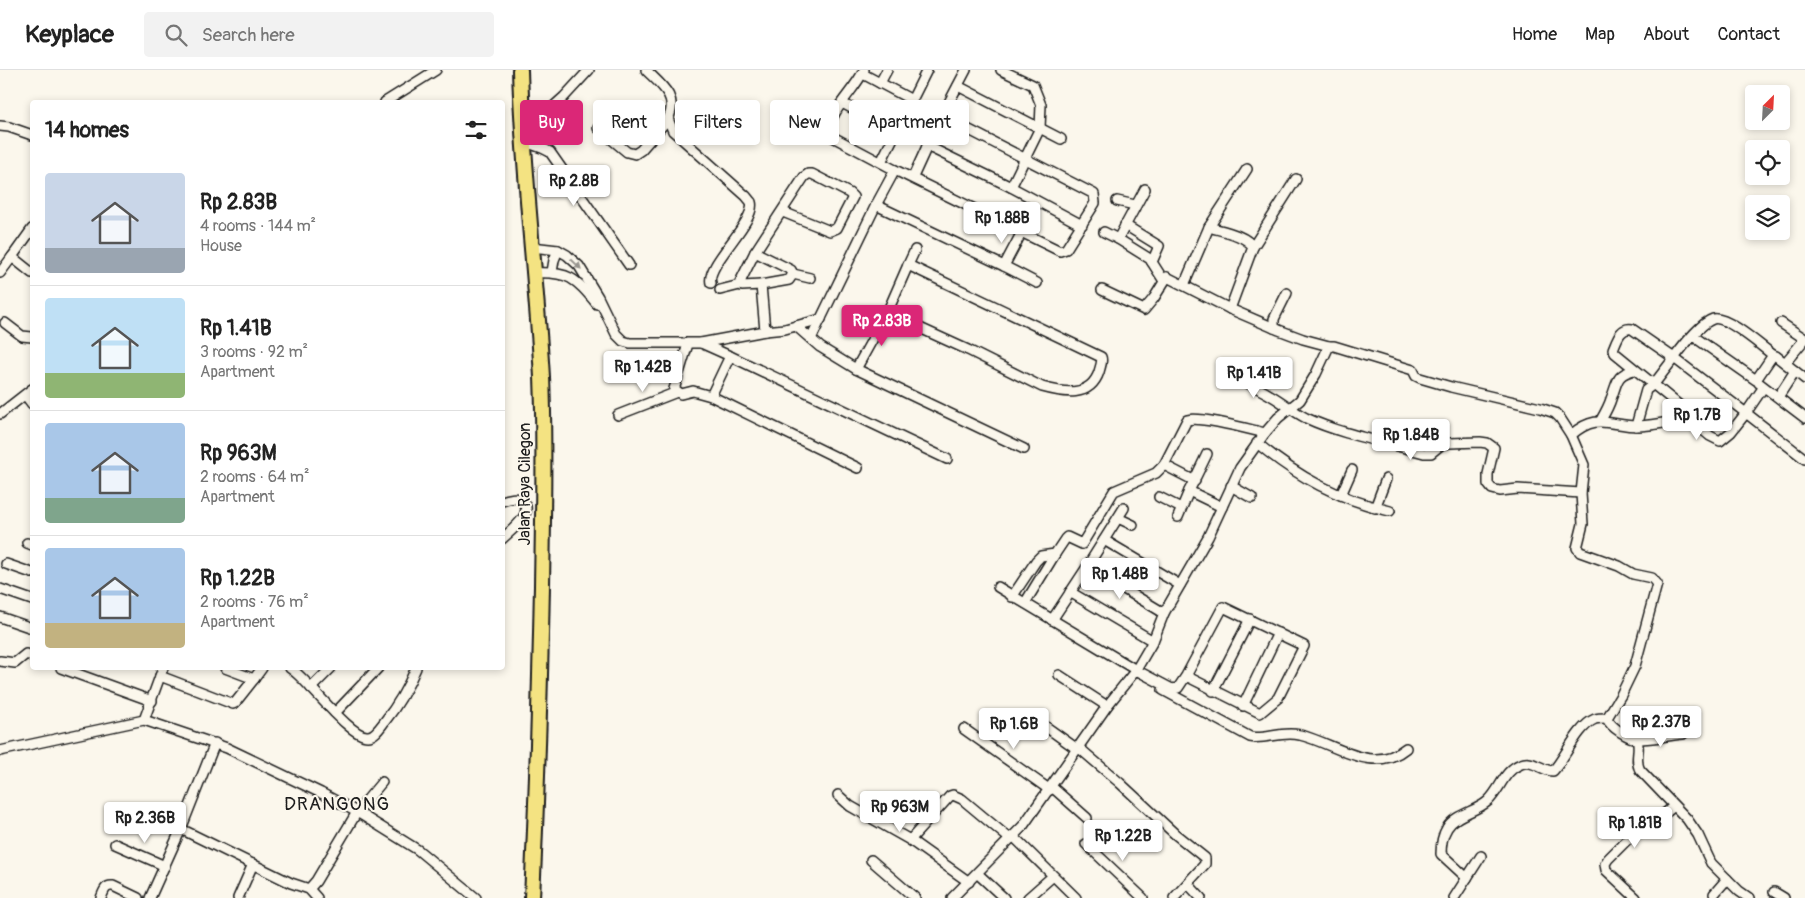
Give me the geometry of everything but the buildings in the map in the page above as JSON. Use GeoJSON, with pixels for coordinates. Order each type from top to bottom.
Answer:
{"type":"FeatureCollection","features":[{"type":"Feature","properties":{"kind":"highway","name":"Jalan Raya Cilegon"},"geometry":{"type":"LineString","coordinates":[[520,70],[521,100]]}},
{"type":"Feature","properties":{"kind":"highway","name":"Jalan Raya Cilegon"},"geometry":{"type":"LineString","coordinates":[[523,145],[524,176],[532,247],[542,378],[544,468],[540,715],[532,898]]}},
{"type":"Feature","properties":{"kind":"street"},"geometry":{"type":"LineString","coordinates":[[388,100],[436,70]]}},
{"type":"Feature","properties":{"kind":"street"},"geometry":{"type":"LineString","coordinates":[[561,100],[588,70]]}},
{"type":"Feature","properties":{"kind":"street"},"geometry":{"type":"LineString","coordinates":[[646,70],[668,94],[672,103],[672,110],[665,122]]}},
{"type":"Feature","properties":{"kind":"street"},"geometry":{"type":"LineString","coordinates":[[880,83],[887,70]]}},
{"type":"Feature","properties":{"kind":"street"},"geometry":{"type":"LineString","coordinates":[[927,70],[912,100],[863,72],[842,103],[829,127],[828,133],[895,170],[913,177],[1062,252],[1066,249],[1095,203],[1096,198],[1094,194],[969,130]]}},
{"type":"Feature","properties":{"kind":"street"},"geometry":{"type":"LineString","coordinates":[[951,100],[966,70]]}},
{"type":"Feature","properties":{"kind":"street"},"geometry":{"type":"LineString","coordinates":[[1001,70],[1034,87],[1041,105],[1040,128],[1011,186]]}},
{"type":"Feature","properties":{"kind":"street"},"geometry":{"type":"LineString","coordinates":[[958,86],[1061,139]]}},
{"type":"Feature","properties":{"kind":"street"},"geometry":{"type":"LineString","coordinates":[[842,103],[849,107]]}},
{"type":"Feature","properties":{"kind":"street"},"geometry":{"type":"LineString","coordinates":[[668,119],[673,131],[751,202],[750,211],[734,239],[712,270],[711,283]]}},
{"type":"Feature","properties":{"kind":"street"},"geometry":{"type":"LineString","coordinates":[[0,126],[30,134]]}},
{"type":"Feature","properties":{"kind":"street"},"geometry":{"type":"LineString","coordinates":[[536,145],[550,152],[629,265]]}},
{"type":"Feature","properties":{"kind":"street"},"geometry":{"type":"LineString","coordinates":[[618,145],[626,152],[635,154],[645,145]]}},
{"type":"Feature","properties":{"kind":"street"},"geometry":{"type":"LineString","coordinates":[[881,162],[890,145]]}},
{"type":"Feature","properties":{"kind":"street"},"geometry":{"type":"LineString","coordinates":[[913,177],[927,146],[1011,186],[1082,225]]}},
{"type":"Feature","properties":{"kind":"street"},"geometry":{"type":"LineString","coordinates":[[1184,285],[1209,227],[1247,169]]}},
{"type":"Feature","properties":{"kind":"street"},"geometry":{"type":"LineString","coordinates":[[811,340],[876,205],[895,170]]}},
{"type":"Feature","properties":{"kind":"street"},"geometry":{"type":"LineString","coordinates":[[740,285],[740,280],[755,252],[783,212],[804,177],[812,174],[849,193],[853,197],[838,228],[833,231],[783,212]]}},
{"type":"Feature","properties":{"kind":"street"},"geometry":{"type":"LineString","coordinates":[[1230,309],[1253,247],[1296,179]]}},
{"type":"Feature","properties":{"kind":"street"},"geometry":{"type":"LineString","coordinates":[[1118,239],[1144,189]]}},
{"type":"Feature","properties":{"kind":"street"},"geometry":{"type":"LineString","coordinates":[[1117,200],[1135,205]]}},
{"type":"Feature","properties":{"kind":"street"},"geometry":{"type":"LineString","coordinates":[[876,205],[1036,283]]}},
{"type":"Feature","properties":{"kind":"street"},"geometry":{"type":"LineString","coordinates":[[1125,225],[1159,246],[1152,262]]}},
{"type":"Feature","properties":{"kind":"street"},"geometry":{"type":"LineString","coordinates":[[1209,227],[1244,240],[1253,247]]}},
{"type":"Feature","properties":{"kind":"street"},"geometry":{"type":"LineString","coordinates":[[0,273],[30,232]]}},
{"type":"Feature","properties":{"kind":"street"},"geometry":{"type":"LineString","coordinates":[[1004,266],[1022,232]]}},
{"type":"Feature","properties":{"kind":"street"},"geometry":{"type":"LineString","coordinates":[[1104,232],[1152,262],[1164,281]]}},
{"type":"Feature","properties":{"kind":"street"},"geometry":{"type":"LineString","coordinates":[[532,247],[558,250],[579,266],[616,334],[623,341],[638,344],[701,343],[785,329],[821,319]]}},
{"type":"Feature","properties":{"kind":"street"},"geometry":{"type":"LineString","coordinates":[[552,272],[558,250]]}},
{"type":"Feature","properties":{"kind":"street"},"geometry":{"type":"LineString","coordinates":[[856,369],[887,313],[915,250]]}},
{"type":"Feature","properties":{"kind":"street"},"geometry":{"type":"LineString","coordinates":[[755,252],[791,270],[793,274],[810,278]]}},
{"type":"Feature","properties":{"kind":"street"},"geometry":{"type":"LineString","coordinates":[[12,257],[29,270]]}},
{"type":"Feature","properties":{"kind":"street"},"geometry":{"type":"LineString","coordinates":[[887,313],[968,350],[1042,387],[1066,392],[1089,388],[1096,380],[1102,361],[1101,357],[908,265]]}},
{"type":"Feature","properties":{"kind":"street"},"geometry":{"type":"LineString","coordinates":[[533,273],[552,272],[563,274],[575,280],[604,312]]}},
{"type":"Feature","properties":{"kind":"street"},"geometry":{"type":"LineString","coordinates":[[720,290],[740,285],[761,285],[789,280],[793,274]]}},
{"type":"Feature","properties":{"kind":"street"},"geometry":{"type":"LineString","coordinates":[[1102,290],[1144,310],[1167,278],[1230,309],[1303,339],[1334,346],[1412,370],[1418,377],[1451,388],[1484,394],[1555,413],[1572,435],[1584,465],[1582,493],[1584,514],[1577,548],[1580,552],[1619,566],[1633,574],[1652,578],[1657,584],[1635,666],[1607,718]]}},
{"type":"Feature","properties":{"kind":"street"},"geometry":{"type":"LineString","coordinates":[[761,285],[765,331]]}},
{"type":"Feature","properties":{"kind":"street"},"geometry":{"type":"LineString","coordinates":[[1274,328],[1274,319],[1287,293]]}},
{"type":"Feature","properties":{"kind":"street"},"geometry":{"type":"LineString","coordinates":[[1636,426],[1646,390],[1654,384],[1693,336],[1707,322],[1714,319],[1720,319],[1729,323],[1805,379]]}},
{"type":"Feature","properties":{"kind":"street"},"geometry":{"type":"LineString","coordinates":[[5,323],[22,336],[30,337]]}},
{"type":"Feature","properties":{"kind":"street"},"geometry":{"type":"LineString","coordinates":[[1781,323],[1805,339],[1785,363]]}},
{"type":"Feature","properties":{"kind":"street"},"geometry":{"type":"LineString","coordinates":[[796,326],[833,356],[856,369],[1024,449]]}},
{"type":"Feature","properties":{"kind":"street"},"geometry":{"type":"LineString","coordinates":[[1763,388],[1746,414],[1731,432],[1720,441],[1710,436],[1690,419],[1680,406],[1634,370],[1613,349],[1618,337],[1627,328],[1632,330],[1674,358],[1746,414],[1805,459]]}},
{"type":"Feature","properties":{"kind":"street"},"geometry":{"type":"LineString","coordinates":[[1693,336],[1756,380],[1763,388],[1805,418]]}},
{"type":"Feature","properties":{"kind":"street"},"geometry":{"type":"LineString","coordinates":[[701,343],[947,459]]}},
{"type":"Feature","properties":{"kind":"street"},"geometry":{"type":"LineString","coordinates":[[677,392],[674,389],[688,344]]}},
{"type":"Feature","properties":{"kind":"street"},"geometry":{"type":"LineString","coordinates":[[952,898],[1024,826],[1107,706],[1134,672],[1153,641],[1164,613],[1208,537],[1240,468],[1256,443],[1278,418],[1300,400],[1316,374],[1329,346]]}},
{"type":"Feature","properties":{"kind":"street"},"geometry":{"type":"LineString","coordinates":[[1756,380],[1773,355]]}},
{"type":"Feature","properties":{"kind":"street"},"geometry":{"type":"LineString","coordinates":[[711,396],[730,356]]}},
{"type":"Feature","properties":{"kind":"street"},"geometry":{"type":"LineString","coordinates":[[1601,420],[1612,398],[1617,380],[1625,372],[1634,370]]}},
{"type":"Feature","properties":{"kind":"street"},"geometry":{"type":"LineString","coordinates":[[1778,397],[1795,371]]}},
{"type":"Feature","properties":{"kind":"street"},"geometry":{"type":"LineString","coordinates":[[1229,374],[1272,396],[1289,409],[1334,429],[1424,453],[1431,453],[1442,444],[1487,443],[1494,448],[1487,480],[1488,484],[1492,489],[1500,492],[1518,488],[1582,493]]}},
{"type":"Feature","properties":{"kind":"street"},"geometry":{"type":"LineString","coordinates":[[618,415],[677,392],[681,394],[692,391],[711,396],[858,468]]}},
{"type":"Feature","properties":{"kind":"street"},"geometry":{"type":"LineString","coordinates":[[0,413],[29,392]]}},
{"type":"Feature","properties":{"kind":"street"},"geometry":{"type":"LineString","coordinates":[[1082,544],[1114,491],[1156,473],[1164,465],[1185,423],[1191,419],[1216,422],[1265,433]]}},
{"type":"Feature","properties":{"kind":"street"},"geometry":{"type":"LineString","coordinates":[[1572,435],[1585,426],[1601,420],[1636,426],[1690,419]]}},
{"type":"Feature","properties":{"kind":"street"},"geometry":{"type":"LineString","coordinates":[[1256,443],[1294,472],[1316,485],[1341,496],[1390,511]]}},
{"type":"Feature","properties":{"kind":"street"},"geometry":{"type":"LineString","coordinates":[[1158,498],[1180,513],[1207,454]]}},
{"type":"Feature","properties":{"kind":"street"},"geometry":{"type":"LineString","coordinates":[[1164,465],[1194,481]]}},
{"type":"Feature","properties":{"kind":"street"},"geometry":{"type":"LineString","coordinates":[[1341,496],[1352,470]]}},
{"type":"Feature","properties":{"kind":"street"},"geometry":{"type":"LineString","coordinates":[[1376,508],[1386,479]]}},
{"type":"Feature","properties":{"kind":"street"},"geometry":{"type":"LineString","coordinates":[[1231,486],[1252,498]]}},
{"type":"Feature","properties":{"kind":"street"},"geometry":{"type":"LineString","coordinates":[[1189,491],[1222,507]]}},
{"type":"Feature","properties":{"kind":"street"},"geometry":{"type":"LineString","coordinates":[[505,500],[516,498],[525,505],[526,514],[505,536]]}},
{"type":"Feature","properties":{"kind":"street"},"geometry":{"type":"LineString","coordinates":[[525,505],[543,502]]}},
{"type":"Feature","properties":{"kind":"street"},"geometry":{"type":"LineString","coordinates":[[1052,620],[1124,508]]}},
{"type":"Feature","properties":{"kind":"street"},"geometry":{"type":"LineString","coordinates":[[1118,518],[1133,525]]}},
{"type":"Feature","properties":{"kind":"street"},"geometry":{"type":"LineString","coordinates":[[1025,604],[1065,539],[1068,537],[1095,552]]}},
{"type":"Feature","properties":{"kind":"street"},"geometry":{"type":"LineString","coordinates":[[1104,540],[1180,585]]}},
{"type":"Feature","properties":{"kind":"street"},"geometry":{"type":"LineString","coordinates":[[1012,596],[1039,558],[1055,554]]}},
{"type":"Feature","properties":{"kind":"street"},"geometry":{"type":"LineString","coordinates":[[6,564],[30,572]]}},
{"type":"Feature","properties":{"kind":"street"},"geometry":{"type":"LineString","coordinates":[[1087,567],[1164,613]]}},
{"type":"Feature","properties":{"kind":"street"},"geometry":{"type":"LineString","coordinates":[[998,587],[1134,672],[1250,737],[1258,739],[1282,734],[1300,735],[1344,752],[1372,759],[1390,758],[1406,748]]}},
{"type":"Feature","properties":{"kind":"street"},"geometry":{"type":"LineString","coordinates":[[0,589],[30,599]]}},
{"type":"Feature","properties":{"kind":"street"},"geometry":{"type":"LineString","coordinates":[[1070,592],[1153,641]]}},
{"type":"Feature","properties":{"kind":"street"},"geometry":{"type":"LineString","coordinates":[[1134,672],[1176,690],[1186,676],[1224,607],[1303,644],[1304,648],[1275,702],[1260,713],[1186,676]]}},
{"type":"Feature","properties":{"kind":"street"},"geometry":{"type":"LineString","coordinates":[[0,617],[30,627]]}},
{"type":"Feature","properties":{"kind":"street"},"geometry":{"type":"LineString","coordinates":[[1213,691],[1250,619]]}},
{"type":"Feature","properties":{"kind":"street"},"geometry":{"type":"LineString","coordinates":[[1243,706],[1278,633]]}},
{"type":"Feature","properties":{"kind":"street"},"geometry":{"type":"LineString","coordinates":[[0,661],[15,663],[26,654],[30,655]]}},
{"type":"Feature","properties":{"kind":"street"},"geometry":{"type":"LineString","coordinates":[[67,670],[152,701]]}},
{"type":"Feature","properties":{"kind":"street"},"geometry":{"type":"LineString","coordinates":[[144,720],[152,701],[160,670],[233,704],[261,670]]}},
{"type":"Feature","properties":{"kind":"street"},"geometry":{"type":"LineString","coordinates":[[230,670],[254,679]]}},
{"type":"Feature","properties":{"kind":"street"},"geometry":{"type":"LineString","coordinates":[[297,670],[335,713],[363,736],[371,735],[396,707],[415,670]]}},
{"type":"Feature","properties":{"kind":"street"},"geometry":{"type":"LineString","coordinates":[[311,688],[329,670]]}},
{"type":"Feature","properties":{"kind":"street"},"geometry":{"type":"LineString","coordinates":[[335,713],[376,670]]}},
{"type":"Feature","properties":{"kind":"street"},"geometry":{"type":"LineString","coordinates":[[1059,675],[1107,706]]}},
{"type":"Feature","properties":{"kind":"street"},"geometry":{"type":"LineString","coordinates":[[1607,718],[1610,725],[1615,729],[1637,740],[1683,734]]}},
{"type":"Feature","properties":{"kind":"street"},"geometry":{"type":"LineString","coordinates":[[1468,878],[1441,854],[1443,836],[1447,828],[1456,819],[1491,799],[1509,772],[1521,764],[1530,763],[1553,771],[1572,742],[1585,728],[1595,719],[1607,718]]}},
{"type":"Feature","properties":{"kind":"street"},"geometry":{"type":"LineString","coordinates":[[1035,719],[1078,748],[1120,782],[1175,834],[1205,858],[1205,864],[1174,898]]}},
{"type":"Feature","properties":{"kind":"street"},"geometry":{"type":"LineString","coordinates":[[0,751],[144,720],[215,743],[242,754],[357,812],[418,850],[476,898]]}},
{"type":"Feature","properties":{"kind":"street"},"geometry":{"type":"LineString","coordinates":[[964,729],[1051,788],[1087,818]]}},
{"type":"Feature","properties":{"kind":"street"},"geometry":{"type":"LineString","coordinates":[[1637,740],[1639,744],[1637,765],[1640,770],[1688,819],[1711,863],[1749,898]]}},
{"type":"Feature","properties":{"kind":"street"},"geometry":{"type":"LineString","coordinates":[[150,898],[182,829],[215,743]]}},
{"type":"Feature","properties":{"kind":"street"},"geometry":{"type":"LineString","coordinates":[[309,889],[316,881],[357,812],[382,782]]}},
{"type":"Feature","properties":{"kind":"street"},"geometry":{"type":"LineString","coordinates":[[838,795],[850,806],[910,840],[968,882]]}},
{"type":"Feature","properties":{"kind":"street"},"geometry":{"type":"LineString","coordinates":[[910,840],[953,795],[962,799],[1012,838],[1076,898]]}},
{"type":"Feature","properties":{"kind":"street"},"geometry":{"type":"LineString","coordinates":[[1632,897],[1606,870],[1605,864],[1633,834],[1648,823],[1657,820],[1674,806]]}},
{"type":"Feature","properties":{"kind":"street"},"geometry":{"type":"LineString","coordinates":[[126,807],[182,829],[291,883],[309,889],[317,898]]}},
{"type":"Feature","properties":{"kind":"street"},"geometry":{"type":"LineString","coordinates":[[115,844],[165,866]]}},
{"type":"Feature","properties":{"kind":"street"},"geometry":{"type":"LineString","coordinates":[[1086,844],[1143,898]]}},
{"type":"Feature","properties":{"kind":"street"},"geometry":{"type":"LineString","coordinates":[[1454,898],[1481,856]]}},
{"type":"Feature","properties":{"kind":"street"},"geometry":{"type":"LineString","coordinates":[[871,860],[915,898]]}},
{"type":"Feature","properties":{"kind":"street"},"geometry":{"type":"LineString","coordinates":[[238,898],[253,864]]}},
{"type":"Feature","properties":{"kind":"street"},"geometry":{"type":"LineString","coordinates":[[978,874],[1004,898]]}},
{"type":"Feature","properties":{"kind":"street"},"geometry":{"type":"LineString","coordinates":[[1028,898],[1053,876]]}},
{"type":"Feature","properties":{"kind":"street"},"geometry":{"type":"LineString","coordinates":[[1714,894],[1727,879]]}},
{"type":"Feature","properties":{"kind":"street"},"geometry":{"type":"LineString","coordinates":[[1188,884],[1201,898]]}},
{"type":"Feature","properties":{"kind":"street"},"geometry":{"type":"LineString","coordinates":[[101,898],[106,887],[109,886],[113,886],[138,898]]}},
{"type":"Feature","properties":{"kind":"street"},"geometry":{"type":"LineString","coordinates":[[1774,892],[1784,898]]}},
{"type":"Feature","properties":{"kind":"district","name":"DRANGONG"},"geometry":{"type":"Point","coordinates":[337,804]}}]}
